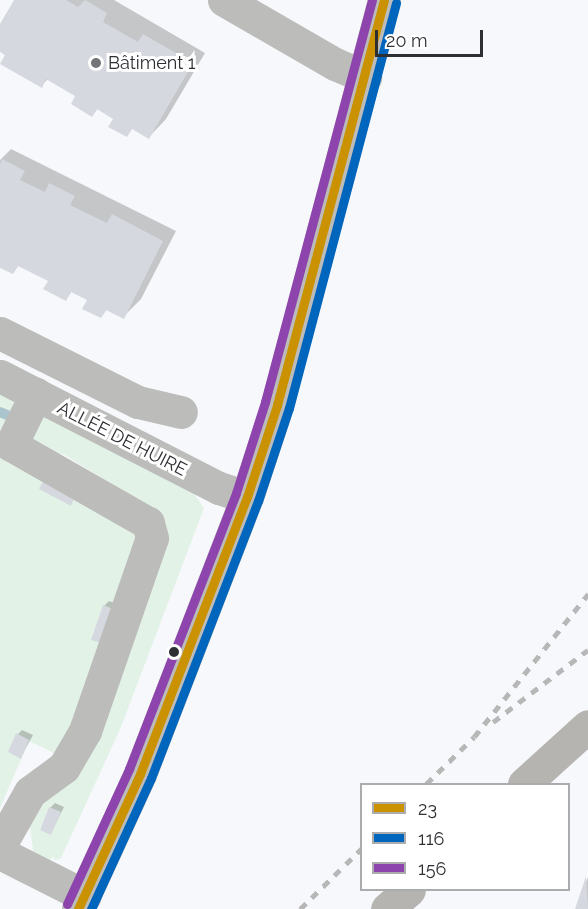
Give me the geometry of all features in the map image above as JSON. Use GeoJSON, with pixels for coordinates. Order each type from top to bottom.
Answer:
{"type":"FeatureCollection","features":[{"type":"Feature","properties":{"kind":"main road"},"geometry":{"type":"LineString","coordinates":[[525,783],[588,726]]}},
{"type":"Feature","properties":{"kind":"main road"},"geometry":{"type":"LineString","coordinates":[[387,909],[408,891]]}},
{"type":"Feature","properties":{"kind":"street"},"geometry":{"type":"LineString","coordinates":[[224,0],[335,64],[364,77]]}},
{"type":"Feature","properties":{"kind":"street"},"geometry":{"type":"LineString","coordinates":[[0,853],[81,903],[140,774],[247,497],[277,405],[384,0]]}},
{"type":"Feature","properties":{"kind":"street"},"geometry":{"type":"LineString","coordinates":[[0,333],[138,402],[181,412]]}},
{"type":"Feature","properties":{"kind":"street","name":"ALLÉE DE HUIRE"},"geometry":{"type":"LineString","coordinates":[[0,376],[219,488],[247,497]]}},
{"type":"Feature","properties":{"kind":"street"},"geometry":{"type":"LineString","coordinates":[[0,845],[30,792],[64,767],[85,731],[152,538],[148,523],[6,447],[36,394]]}},
{"type":"Feature","properties":{"kind":"shaded area"},"geometry":{"type":"Polygon","coordinates":[[[0,387],[18,400],[0,431],[0,387]]]}},
{"type":"Feature","properties":{"kind":"shaded area"},"geometry":{"type":"Polygon","coordinates":[[[48,414],[198,490],[195,495],[204,508],[121,727],[61,858],[56,860],[52,857],[48,864],[34,857],[29,820],[36,809],[58,789],[153,561],[123,491],[65,455],[37,448],[28,438],[40,417],[48,414]],[[49,807],[40,830],[51,834],[60,812],[49,807]]]}},
{"type":"Feature","properties":{"kind":"shaded area"},"geometry":{"type":"Polygon","coordinates":[[[0,449],[142,538],[62,757],[29,741],[0,808],[0,449]]]}},
{"type":"Feature","properties":{"kind":"building","name":"Bâtiment 1"},"geometry":{"type":"Polygon","coordinates":[[[14,0],[66,0],[78,7],[85,0],[107,13],[103,22],[138,42],[143,34],[193,63],[149,139],[132,129],[127,137],[108,127],[113,119],[97,109],[92,117],[71,104],[75,96],[46,79],[42,88],[0,64],[5,55],[0,52],[0,24],[14,0]]]}},
{"type":"Feature","properties":{"kind":"building"},"geometry":{"type":"Polygon","coordinates":[[[2,159],[25,171],[20,180],[45,192],[49,183],[75,196],[70,205],[107,223],[112,214],[163,241],[124,319],[106,310],[101,318],[82,309],[87,300],[71,292],[66,301],[43,289],[48,281],[18,266],[13,274],[0,268],[0,164],[2,159]]]}},
{"type":"Feature","properties":{"kind":"building"},"geometry":{"type":"Polygon","coordinates":[[[45,477],[77,492],[71,506],[39,489],[45,477]]]}},
{"type":"Feature","properties":{"kind":"building"},"geometry":{"type":"Polygon","coordinates":[[[103,605],[116,610],[105,644],[91,640],[103,605]]]}},
{"type":"Feature","properties":{"kind":"building"},"geometry":{"type":"Polygon","coordinates":[[[16,733],[29,740],[21,759],[8,752],[16,733]]]}},
{"type":"Feature","properties":{"kind":"building"},"geometry":{"type":"Polygon","coordinates":[[[49,807],[61,812],[51,835],[40,830],[49,807]]]}},
{"type":"Feature","properties":{"kind":"building"},"geometry":{"type":"Polygon","coordinates":[[[586,876],[588,909],[575,909],[586,876]]]}},
{"type":"Feature","properties":{"kind":"waterway"},"geometry":{"type":"LineString","coordinates":[[0,412],[7,415]]}},
{"type":"Feature","properties":{"kind":"railway"},"geometry":{"type":"LineString","coordinates":[[427,783],[474,737],[588,594]]}},
{"type":"Feature","properties":{"kind":"railway"},"geometry":{"type":"LineString","coordinates":[[493,722],[588,650]]}},
{"type":"Feature","properties":{"kind":"railway"},"geometry":{"type":"LineString","coordinates":[[300,909],[360,850]]}},
{"type":"Feature","properties":{"kind":"transit line","name":"156"},"geometry":{"type":"LineString","coordinates":[[67,904],[129,769],[236,493],[265,402],[372,0]]}},
{"type":"Feature","properties":{"kind":"transit line","name":"23"},"geometry":{"type":"LineString","coordinates":[[78,909],[140,774],[247,497],[277,405],[384,0]]}},
{"type":"Feature","properties":{"kind":"transit line","name":"116"},"geometry":{"type":"LineString","coordinates":[[91,909],[151,778],[258,501],[289,408],[396,3]]}},
{"type":"Feature","properties":{"kind":"place","name":"Bâtiment 1"},"geometry":{"type":"Point","coordinates":[96,63]}}]}
